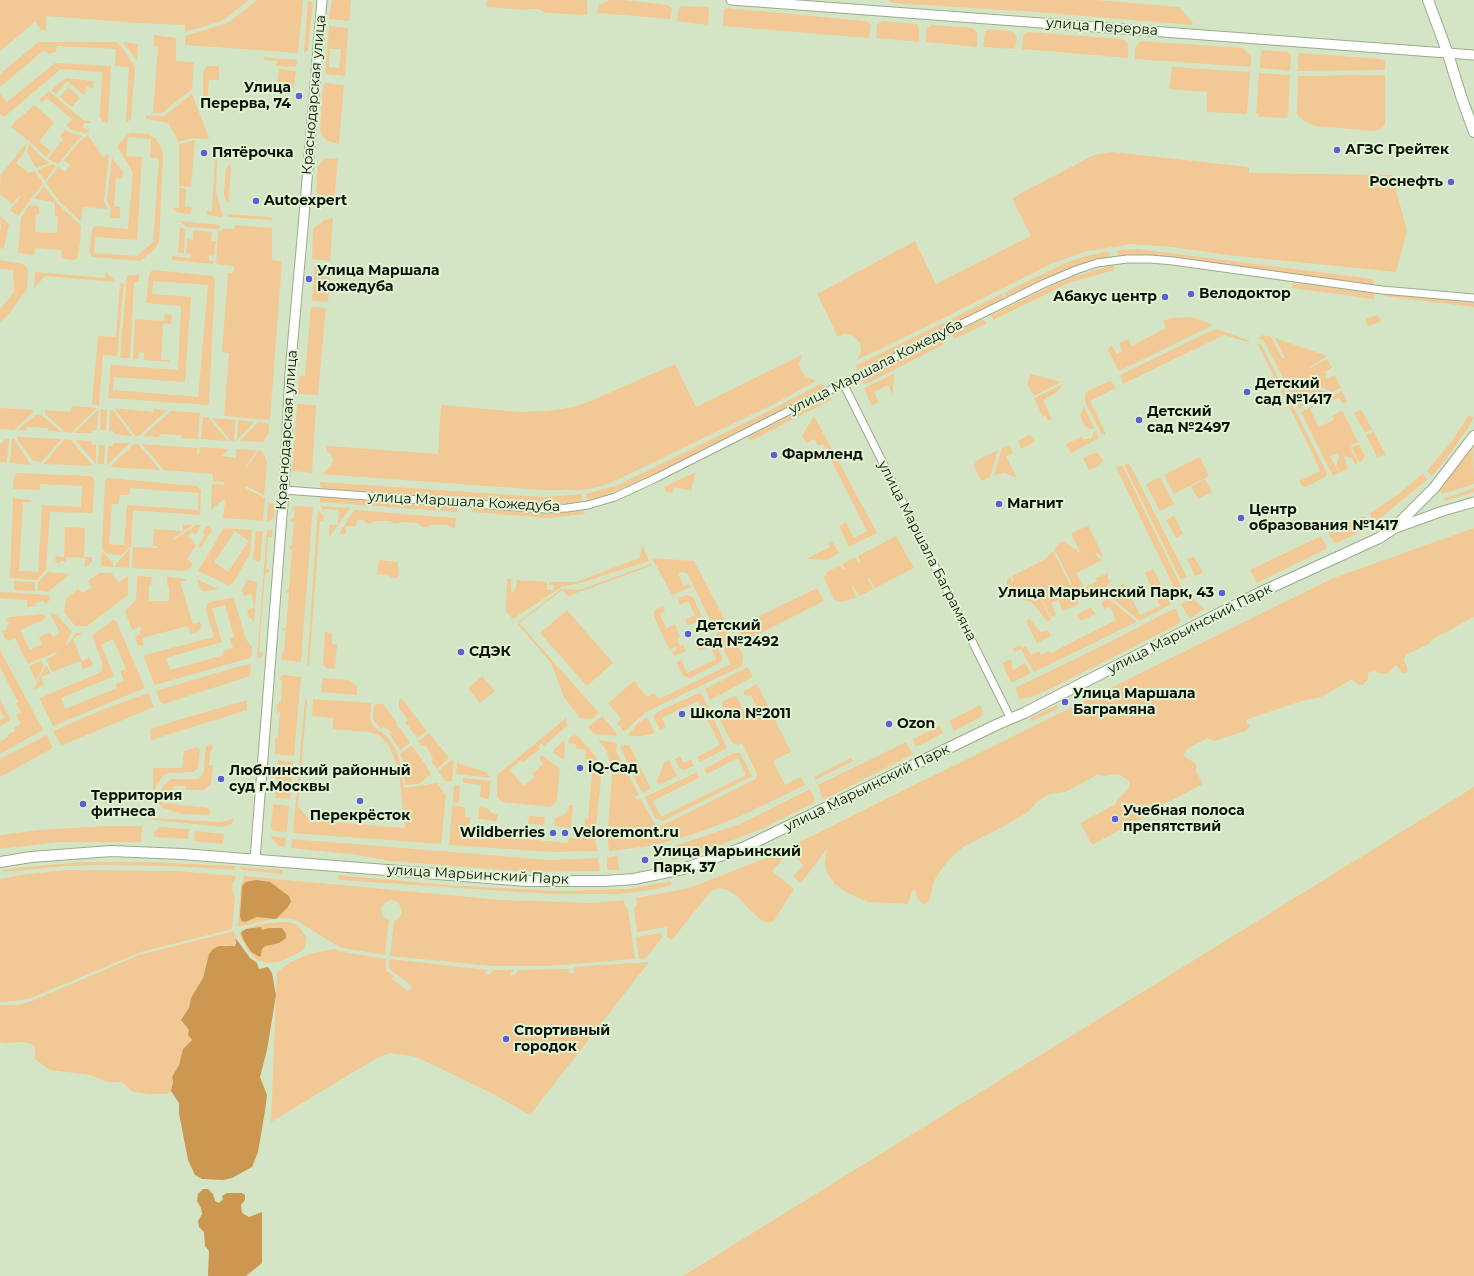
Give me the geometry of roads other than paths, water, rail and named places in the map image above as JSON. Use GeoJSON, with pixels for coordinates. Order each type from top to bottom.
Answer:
{"type":"FeatureCollection","features":[{"type":"Feature","properties":{"kind":"main road"},"geometry":{"type":"LineString","coordinates":[[1428,0],[1474,132]]}},
{"type":"Feature","properties":{"kind":"main road"},"geometry":{"type":"LineString","coordinates":[[1393,529],[1443,477],[1474,436]]}},
{"type":"Feature","properties":{"kind":"main road","name":"улица Марьинский Парк"},"geometry":{"type":"LineString","coordinates":[[0,862],[31,857],[111,851],[255,859],[527,881],[604,881],[634,879],[683,869],[745,847],[1011,719],[1259,593],[1379,538],[1393,529]]}},
{"type":"Feature","properties":{"kind":"street","name":"Краснодарская улица"},"geometry":{"type":"LineString","coordinates":[[255,859],[284,490],[290,372],[322,0]]}},
{"type":"Feature","properties":{"kind":"street","name":"улица Перерва"},"geometry":{"type":"LineString","coordinates":[[731,0],[1474,55]]}},
{"type":"Feature","properties":{"kind":"street","name":"улица Маршала Кожедуба"},"geometry":{"type":"LineString","coordinates":[[284,490],[545,509],[588,505],[615,497],[656,478],[1043,284],[1076,270],[1098,263],[1150,259],[1173,261],[1382,290],[1474,298]]}},
{"type":"Feature","properties":{"kind":"street","name":"улица Маршала Баграмяна"},"geometry":{"type":"LineString","coordinates":[[844,383],[1011,719]]}},
{"type":"Feature","properties":{"kind":"street","name":"улица Марьинский Парк"},"geometry":{"type":"LineString","coordinates":[[1393,529],[1443,511],[1474,502]]}},
{"type":"Feature","properties":{"kind":"place","name":"Улица Перерва, 74"},"geometry":{"type":"Point","coordinates":[299,96]}},
{"type":"Feature","properties":{"kind":"place","name":"АГЗС Грейтек"},"geometry":{"type":"Point","coordinates":[1337,150]}},
{"type":"Feature","properties":{"kind":"place","name":"Пятёрочка"},"geometry":{"type":"Point","coordinates":[204,153]}},
{"type":"Feature","properties":{"kind":"place","name":"Роснефть"},"geometry":{"type":"Point","coordinates":[1451,182]}},
{"type":"Feature","properties":{"kind":"place","name":"Autoexpert"},"geometry":{"type":"Point","coordinates":[256,201]}},
{"type":"Feature","properties":{"kind":"place","name":"Улица Маршала Кожедуба"},"geometry":{"type":"Point","coordinates":[309,279]}},
{"type":"Feature","properties":{"kind":"place","name":"Велодоктор"},"geometry":{"type":"Point","coordinates":[1191,294]}},
{"type":"Feature","properties":{"kind":"place","name":"Абакус центр"},"geometry":{"type":"Point","coordinates":[1165,297]}},
{"type":"Feature","properties":{"kind":"place","name":"Детский сад №1417"},"geometry":{"type":"Point","coordinates":[1247,392]}},
{"type":"Feature","properties":{"kind":"place","name":"Детский сад №2497"},"geometry":{"type":"Point","coordinates":[1139,420]}},
{"type":"Feature","properties":{"kind":"place","name":"Фармленд"},"geometry":{"type":"Point","coordinates":[774,455]}},
{"type":"Feature","properties":{"kind":"place","name":"Магнит"},"geometry":{"type":"Point","coordinates":[999,504]}},
{"type":"Feature","properties":{"kind":"place","name":"Центр образования №1417"},"geometry":{"type":"Point","coordinates":[1241,518]}},
{"type":"Feature","properties":{"kind":"place","name":"Улица Марьинский Парк, 43"},"geometry":{"type":"Point","coordinates":[1222,593]}},
{"type":"Feature","properties":{"kind":"place","name":"Детский сад №2492"},"geometry":{"type":"Point","coordinates":[688,634]}},
{"type":"Feature","properties":{"kind":"place","name":"СДЭК"},"geometry":{"type":"Point","coordinates":[461,652]}},
{"type":"Feature","properties":{"kind":"place","name":"Улица Маршала Баграмяна"},"geometry":{"type":"Point","coordinates":[1065,702]}},
{"type":"Feature","properties":{"kind":"place","name":"Школа №2011"},"geometry":{"type":"Point","coordinates":[682,714]}},
{"type":"Feature","properties":{"kind":"place","name":"Ozon"},"geometry":{"type":"Point","coordinates":[889,724]}},
{"type":"Feature","properties":{"kind":"place","name":"iQ-Сад"},"geometry":{"type":"Point","coordinates":[580,768]}},
{"type":"Feature","properties":{"kind":"place","name":"Люблинский районный суд г.Москвы"},"geometry":{"type":"Point","coordinates":[221,779]}},
{"type":"Feature","properties":{"kind":"place","name":"Перекрёсток"},"geometry":{"type":"Point","coordinates":[360,801]}},
{"type":"Feature","properties":{"kind":"place","name":"Территория фитнеса"},"geometry":{"type":"Point","coordinates":[83,804]}},
{"type":"Feature","properties":{"kind":"place","name":"Учебная полоса препятствий"},"geometry":{"type":"Point","coordinates":[1115,819]}},
{"type":"Feature","properties":{"kind":"place","name":"Wildberries"},"geometry":{"type":"Point","coordinates":[553,833]}},
{"type":"Feature","properties":{"kind":"place","name":"Veloremont.ru"},"geometry":{"type":"Point","coordinates":[565,833]}},
{"type":"Feature","properties":{"kind":"place","name":"Улица Марьинский Парк, 37"},"geometry":{"type":"Point","coordinates":[645,860]}},
{"type":"Feature","properties":{"kind":"place","name":"Спортивный городок"},"geometry":{"type":"Point","coordinates":[506,1039]}}]}
